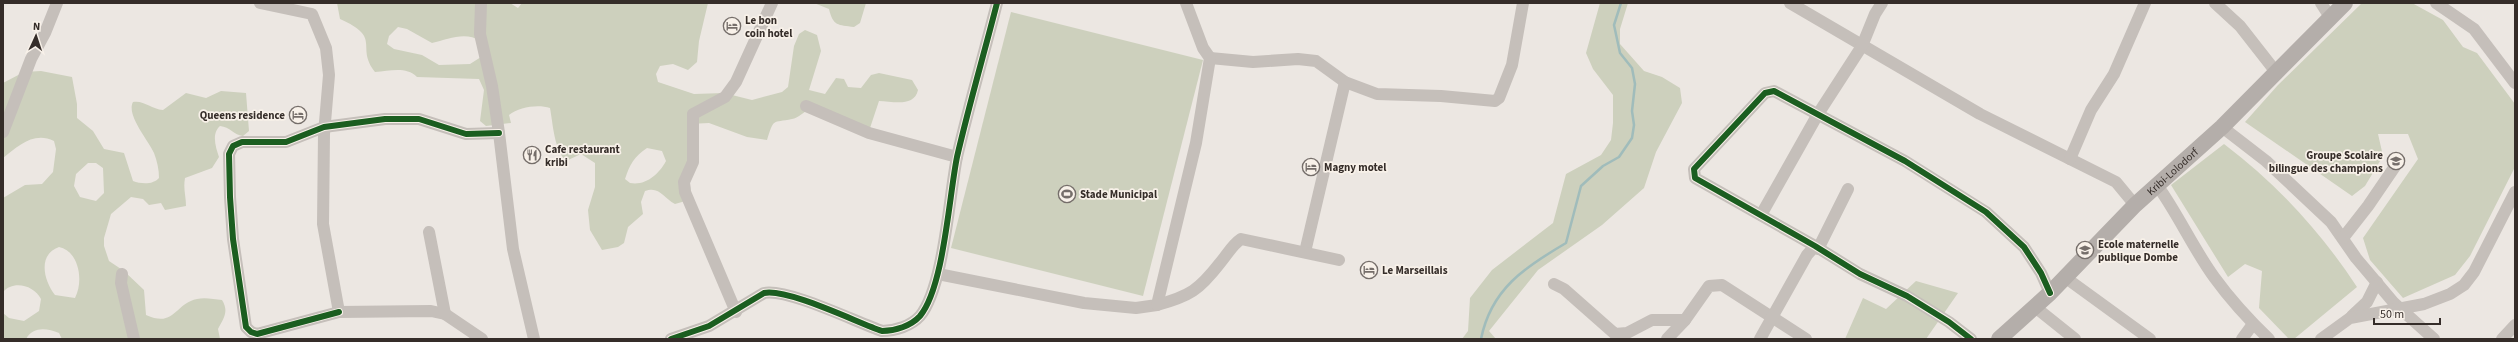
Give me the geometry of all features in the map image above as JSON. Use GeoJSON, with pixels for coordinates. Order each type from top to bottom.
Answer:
{"type":"FeatureCollection","features":[{"type":"Feature","properties":{"kind":"main road","name":"Kribi-Lolodorf"},"geometry":{"type":"LineString","coordinates":[[1999,339],[2066,278],[2157,185],[2222,127],[2345,3]]}},
{"type":"Feature","properties":{"kind":"street"},"geometry":{"type":"LineString","coordinates":[[3,132],[31,59],[45,33],[57,3]]}},
{"type":"Feature","properties":{"kind":"street"},"geometry":{"type":"LineString","coordinates":[[260,3],[310,13],[314,17],[326,48],[329,75],[324,127],[323,224],[339,312]]}},
{"type":"Feature","properties":{"kind":"street"},"geometry":{"type":"LineString","coordinates":[[481,3],[480,34],[492,86],[500,133],[513,249],[534,339]]}},
{"type":"Feature","properties":{"kind":"street"},"geometry":{"type":"LineString","coordinates":[[736,312],[685,192],[684,182],[693,162],[693,114],[697,110],[725,97],[736,82],[772,3]]}},
{"type":"Feature","properties":{"kind":"street"},"geometry":{"type":"LineString","coordinates":[[671,339],[709,326],[736,312],[764,293],[772,291],[799,298],[893,335],[920,316],[931,298],[938,274],[957,157],[997,3]]}},
{"type":"Feature","properties":{"kind":"street"},"geometry":{"type":"LineString","coordinates":[[1157,305],[1196,143],[1210,58],[1203,48],[1186,3]]}},
{"type":"Feature","properties":{"kind":"street"},"geometry":{"type":"LineString","coordinates":[[1210,58],[1253,62],[1298,59],[1316,61],[1345,82],[1377,94],[1441,96],[1495,101],[1499,98],[1512,65],[1523,3]]}},
{"type":"Feature","properties":{"kind":"street"},"geometry":{"type":"LineString","coordinates":[[1790,3],[1980,114],[2116,182],[2136,205]]}},
{"type":"Feature","properties":{"kind":"street"},"geometry":{"type":"LineString","coordinates":[[1761,215],[1818,114],[1862,46],[1882,3]]}},
{"type":"Feature","properties":{"kind":"street"},"geometry":{"type":"LineString","coordinates":[[2070,159],[2091,110],[2114,74],[2145,3]]}},
{"type":"Feature","properties":{"kind":"street"},"geometry":{"type":"LineString","coordinates":[[2215,3],[2240,26],[2276,72]]}},
{"type":"Feature","properties":{"kind":"street"},"geometry":{"type":"LineString","coordinates":[[2322,3],[2330,17]]}},
{"type":"Feature","properties":{"kind":"street"},"geometry":{"type":"LineString","coordinates":[[2436,3],[2474,29],[2515,83]]}},
{"type":"Feature","properties":{"kind":"street"},"geometry":{"type":"LineString","coordinates":[[1304,252],[1345,82]]}},
{"type":"Feature","properties":{"kind":"street"},"geometry":{"type":"LineString","coordinates":[[1971,339],[1949,322],[1907,296],[1860,274],[1761,215],[1695,178],[1694,169],[1769,90],[1818,114],[1905,161],[1986,212],[2024,247],[2041,273],[2050,293]]}},
{"type":"Feature","properties":{"kind":"street"},"geometry":{"type":"LineString","coordinates":[[806,106],[869,133],[957,157]]}},
{"type":"Feature","properties":{"kind":"street"},"geometry":{"type":"LineString","coordinates":[[482,339],[445,314],[431,311],[339,312],[258,334],[251,332],[246,327],[231,204],[229,154],[233,146],[242,142],[286,142],[324,127],[385,119],[418,119],[454,132],[500,133]]}},
{"type":"Feature","properties":{"kind":"street"},"geometry":{"type":"LineString","coordinates":[[2222,127],[2266,161],[2331,222],[2400,310],[2434,339]]}},
{"type":"Feature","properties":{"kind":"street"},"geometry":{"type":"LineString","coordinates":[[2343,238],[2368,206],[2398,162]]}},
{"type":"Feature","properties":{"kind":"street"},"geometry":{"type":"LineString","coordinates":[[2157,185],[2173,208],[2214,276],[2253,324],[2269,339]]}},
{"type":"Feature","properties":{"kind":"street"},"geometry":{"type":"LineString","coordinates":[[1760,339],[1773,319],[1807,255],[1817,248],[1848,189]]}},
{"type":"Feature","properties":{"kind":"street"},"geometry":{"type":"LineString","coordinates":[[2350,318],[2365,314],[2400,310],[2450,294],[2464,285],[2474,272],[2515,192]]}},
{"type":"Feature","properties":{"kind":"street"},"geometry":{"type":"LineString","coordinates":[[429,232],[445,314]]}},
{"type":"Feature","properties":{"kind":"street"},"geometry":{"type":"LineString","coordinates":[[938,274],[1084,303],[1136,308],[1157,305],[1185,297],[1207,280],[1241,239],[1339,260]]}},
{"type":"Feature","properties":{"kind":"street"},"geometry":{"type":"LineString","coordinates":[[122,274],[121,284],[134,339]]}},
{"type":"Feature","properties":{"kind":"street"},"geometry":{"type":"LineString","coordinates":[[2066,278],[2150,339]]}},
{"type":"Feature","properties":{"kind":"street"},"geometry":{"type":"LineString","coordinates":[[2321,339],[2350,318],[2367,302],[2377,282]]}},
{"type":"Feature","properties":{"kind":"street"},"geometry":{"type":"LineString","coordinates":[[1554,284],[1564,289],[1615,334],[1627,333],[1652,320],[1685,320]]}},
{"type":"Feature","properties":{"kind":"street"},"geometry":{"type":"LineString","coordinates":[[1667,339],[1685,320],[1709,286],[1715,284],[1722,285],[1806,339]]}},
{"type":"Feature","properties":{"kind":"street"},"geometry":{"type":"LineString","coordinates":[[2035,307],[2075,339]]}},
{"type":"Feature","properties":{"kind":"street"},"geometry":{"type":"LineString","coordinates":[[2242,339],[2253,324]]}},
{"type":"Feature","properties":{"kind":"street"},"geometry":{"type":"LineString","coordinates":[[2502,339],[2515,325]]}},
{"type":"Feature","properties":{"kind":"green space"},"geometry":{"type":"Polygon","coordinates":[[[337,3],[510,3],[518,8],[522,3],[708,3],[699,41],[697,62],[688,70],[673,64],[660,66],[656,74],[658,82],[694,94],[724,93],[752,100],[782,92],[788,87],[794,46],[799,34],[805,30],[817,35],[821,51],[809,90],[825,94],[836,78],[844,79],[848,87],[861,88],[871,75],[879,73],[912,80],[918,90],[916,96],[907,101],[879,101],[869,131],[809,109],[799,116],[775,123],[771,128],[767,140],[747,137],[709,123],[689,124],[689,177],[691,193],[689,200],[675,204],[658,191],[645,191],[641,202],[643,214],[628,227],[624,243],[618,247],[602,250],[590,230],[588,210],[595,187],[595,163],[581,154],[566,161],[556,143],[550,108],[534,106],[523,108],[509,115],[511,123],[486,126],[480,121],[484,90],[479,79],[417,77],[408,71],[403,70],[375,72],[367,55],[365,37],[353,26],[340,19],[337,3]],[[398,27],[389,36],[387,44],[394,49],[422,55],[439,65],[470,64],[481,57],[480,41],[475,38],[463,36],[432,43],[407,29],[398,27]],[[647,148],[633,161],[629,169],[625,179],[630,183],[641,183],[647,181],[660,170],[666,161],[662,151],[647,148]]]}},
{"type":"Feature","properties":{"kind":"green space"},"geometry":{"type":"Polygon","coordinates":[[[814,3],[866,3],[860,23],[854,27],[837,24],[832,19],[829,9],[814,3]]]}},
{"type":"Feature","properties":{"kind":"green space"},"geometry":{"type":"Polygon","coordinates":[[[1600,3],[1628,3],[1620,29],[1620,44],[1644,71],[1662,77],[1680,88],[1682,103],[1656,152],[1644,188],[1602,225],[1538,270],[1489,331],[1496,339],[1462,339],[1468,331],[1470,298],[1492,270],[1553,223],[1566,174],[1601,155],[1611,140],[1613,123],[1613,95],[1593,69],[1586,53],[1600,3]]]}},
{"type":"Feature","properties":{"kind":"green space"},"geometry":{"type":"Polygon","coordinates":[[[2362,3],[2412,3],[2443,20],[2463,47],[2477,53],[2515,104],[2515,167],[2470,256],[2455,275],[2403,298],[2370,260],[2363,238],[2418,159],[2408,134],[2378,134],[2383,156],[2365,186],[2352,196],[2245,122],[2278,85],[2362,3]]]}},
{"type":"Feature","properties":{"kind":"green space","name":"Stade Municipal"},"geometry":{"type":"Polygon","coordinates":[[[1011,12],[1203,60],[1143,296],[951,248],[1011,12]]]}},
{"type":"Feature","properties":{"kind":"green space"},"geometry":{"type":"Polygon","coordinates":[[[41,71],[72,77],[77,104],[77,118],[93,131],[104,149],[124,153],[133,181],[140,183],[154,182],[159,178],[159,171],[154,153],[132,114],[133,102],[141,102],[163,110],[186,93],[206,98],[221,91],[246,93],[249,131],[243,136],[220,126],[217,129],[215,141],[219,157],[212,168],[185,178],[184,186],[186,206],[165,210],[161,203],[149,205],[143,199],[131,197],[111,214],[104,238],[104,246],[109,261],[124,271],[144,290],[146,315],[163,319],[174,314],[183,305],[200,298],[222,300],[225,311],[224,318],[218,329],[220,339],[62,339],[59,333],[41,329],[32,332],[26,339],[3,339],[3,313],[9,318],[24,321],[39,311],[41,299],[34,290],[29,287],[18,285],[12,286],[3,292],[3,198],[25,185],[42,184],[53,172],[56,149],[54,141],[47,138],[33,139],[20,145],[3,158],[3,83],[24,72],[41,71]],[[88,163],[76,174],[74,186],[80,197],[96,201],[104,193],[103,168],[96,163],[88,163]],[[59,247],[52,250],[45,261],[45,275],[55,295],[75,298],[79,283],[78,268],[71,254],[59,247]]]}},
{"type":"Feature","properties":{"kind":"green space"},"geometry":{"type":"Polygon","coordinates":[[[2224,144],[2262,175],[2313,228],[2357,287],[2294,339],[2289,339],[2259,308],[2262,271],[2245,264],[2228,277],[2171,185],[2224,144]]]}},
{"type":"Feature","properties":{"kind":"green space"},"geometry":{"type":"Polygon","coordinates":[[[1916,281],[1958,293],[1926,339],[1845,339],[1863,298],[1886,309],[1916,281]]]}},
{"type":"Feature","properties":{"kind":"waterway"},"geometry":{"type":"LineString","coordinates":[[1481,339],[1486,322],[1501,293],[1524,271],[1566,243],[1581,186],[1603,166],[1619,157],[1632,138],[1634,125],[1632,111],[1635,84],[1632,68],[1620,53],[1614,25],[1621,3]]}},
{"type":"Feature","properties":{"kind":"cycle path"},"geometry":{"type":"LineString","coordinates":[[671,339],[709,326],[764,293],[775,293],[805,300],[882,331],[902,327],[912,323],[920,316],[928,302],[935,284],[944,240],[957,157],[997,3]]}},
{"type":"Feature","properties":{"kind":"cycle path"},"geometry":{"type":"LineString","coordinates":[[1971,339],[1949,322],[1907,296],[1860,274],[1815,246],[1695,178],[1694,169],[1765,93],[1774,91],[1905,161],[1986,212],[2024,247],[2041,273],[2050,293]]}},
{"type":"Feature","properties":{"kind":"cycle path"},"geometry":{"type":"LineString","coordinates":[[339,312],[257,334],[251,332],[246,327],[233,239],[229,154],[233,146],[242,142],[286,142],[324,127],[385,119],[419,119],[466,134],[499,133]]}},
{"type":"Feature","properties":{"kind":"place","name":"Le bon coin hotel"},"geometry":{"type":"Point","coordinates":[732,26]}},
{"type":"Feature","properties":{"kind":"place","name":"Queens residence"},"geometry":{"type":"Point","coordinates":[298,115]}},
{"type":"Feature","properties":{"kind":"place","name":"Cafe restaurant kribi"},"geometry":{"type":"Point","coordinates":[532,155]}},
{"type":"Feature","properties":{"kind":"place","name":"Groupe Scolaire bilingue des champions"},"geometry":{"type":"Point","coordinates":[2396,161]}},
{"type":"Feature","properties":{"kind":"place","name":"Magny motel"},"geometry":{"type":"Point","coordinates":[1311,167]}},
{"type":"Feature","properties":{"kind":"place","name":"Stade Municipal"},"geometry":{"type":"Point","coordinates":[1067,194]}},
{"type":"Feature","properties":{"kind":"place","name":"Ecole maternelle publique Dombe"},"geometry":{"type":"Point","coordinates":[2085,250]}},
{"type":"Feature","properties":{"kind":"place","name":"Le Marseillais"},"geometry":{"type":"Point","coordinates":[1369,270]}}]}
